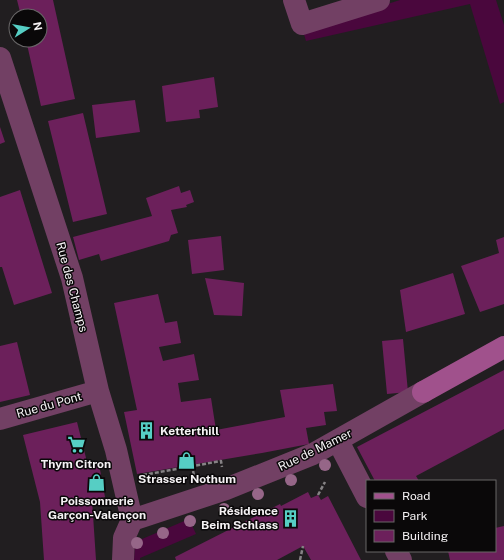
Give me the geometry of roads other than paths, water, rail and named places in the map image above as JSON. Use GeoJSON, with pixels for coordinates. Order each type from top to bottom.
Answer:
{"type":"FeatureCollection","features":[{"type":"Feature","properties":{"kind":"street"},"geometry":{"type":"LineString","coordinates":[[294,0],[302,24],[379,0]]}},
{"type":"Feature","properties":{"kind":"street","name":"Rue des Champs"},"geometry":{"type":"LineString","coordinates":[[0,58],[72,278],[98,391],[123,478],[128,529],[123,560]]}},
{"type":"Feature","properties":{"kind":"street","name":"Rue de Mamer"},"geometry":{"type":"LineString","coordinates":[[128,529],[313,454],[504,347]]}},
{"type":"Feature","properties":{"kind":"street","name":"Rue du Pont"},"geometry":{"type":"LineString","coordinates":[[0,419],[98,391]]}},
{"type":"Feature","properties":{"kind":"street"},"geometry":{"type":"LineString","coordinates":[[338,440],[366,495]]}},
{"type":"Feature","properties":{"kind":"place","name":"Ketterthill"},"geometry":{"type":"Point","coordinates":[147,431]}},
{"type":"Feature","properties":{"kind":"place","name":"Thym Citron"},"geometry":{"type":"Point","coordinates":[76,445]}},
{"type":"Feature","properties":{"kind":"place","name":"Strasser Nothum"},"geometry":{"type":"Point","coordinates":[187,460]}},
{"type":"Feature","properties":{"kind":"place","name":"Poissonnerie Garçon-Valençon"},"geometry":{"type":"Point","coordinates":[97,482]}},
{"type":"Feature","properties":{"kind":"place","name":"Résidence Beim Schlass"},"geometry":{"type":"Point","coordinates":[291,518]}}]}
